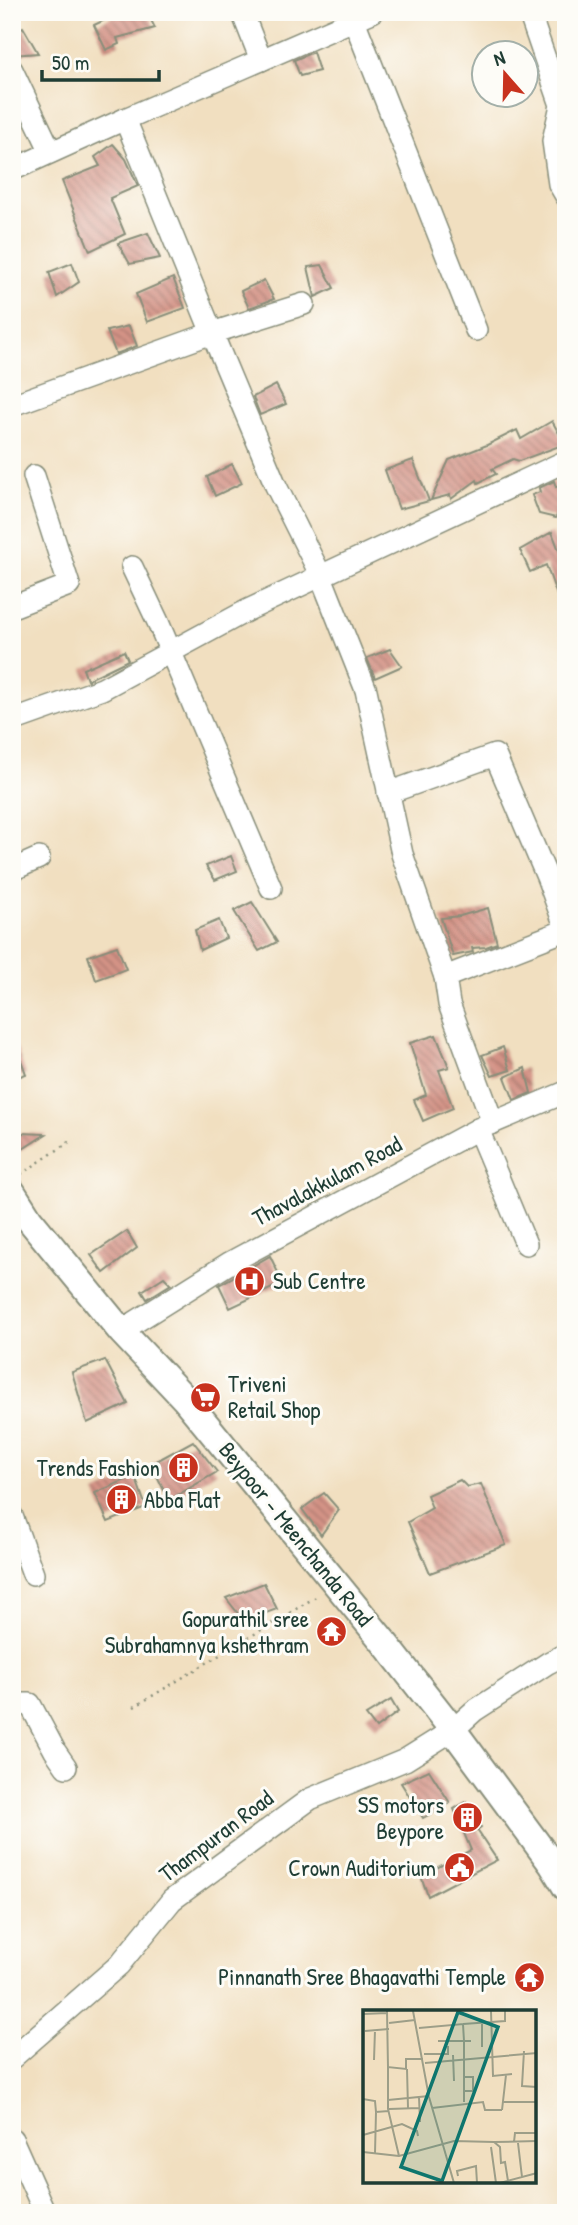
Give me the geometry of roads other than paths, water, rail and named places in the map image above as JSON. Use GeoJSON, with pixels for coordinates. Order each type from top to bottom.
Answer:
{"type":"FeatureCollection","features":[{"type":"Feature","properties":{"kind":"main road","name":"Beypoor - Meenchanda Road"},"geometry":{"type":"LineString","coordinates":[[14,1195],[29,1219],[121,1331],[185,1399],[337,1584],[453,1730],[566,1887]]}},
{"type":"Feature","properties":{"kind":"street"},"geometry":{"type":"LineString","coordinates":[[242,12],[261,60]]}},
{"type":"Feature","properties":{"kind":"street"},"geometry":{"type":"LineString","coordinates":[[529,12],[561,105],[552,141],[559,184],[566,196]]}},
{"type":"Feature","properties":{"kind":"street"},"geometry":{"type":"LineString","coordinates":[[12,170],[363,16],[476,330]]}},
{"type":"Feature","properties":{"kind":"street"},"geometry":{"type":"LineString","coordinates":[[12,71],[51,152]]}},
{"type":"Feature","properties":{"kind":"street"},"geometry":{"type":"LineString","coordinates":[[125,119],[276,486],[320,574],[366,690],[402,854],[445,977],[449,1004],[486,1126],[526,1244]]}},
{"type":"Feature","properties":{"kind":"street"},"geometry":{"type":"LineString","coordinates":[[12,405],[212,332],[304,304]]}},
{"type":"Feature","properties":{"kind":"street"},"geometry":{"type":"LineString","coordinates":[[12,721],[102,689],[320,574],[566,461]]}},
{"type":"Feature","properties":{"kind":"street"},"geometry":{"type":"LineString","coordinates":[[12,607],[69,585],[34,476]]}},
{"type":"Feature","properties":{"kind":"street"},"geometry":{"type":"LineString","coordinates":[[132,567],[271,888]]}},
{"type":"Feature","properties":{"kind":"street"},"geometry":{"type":"LineString","coordinates":[[388,793],[495,755],[566,930],[445,977]]}},
{"type":"Feature","properties":{"kind":"street"},"geometry":{"type":"LineString","coordinates":[[12,870],[39,858]]}},
{"type":"Feature","properties":{"kind":"street","name":"Thavalakkulam Road"},"geometry":{"type":"LineString","coordinates":[[121,1331],[231,1262],[486,1126],[566,1092]]}},
{"type":"Feature","properties":{"kind":"street"},"geometry":{"type":"LineString","coordinates":[[12,1516],[33,1574]]}},
{"type":"Feature","properties":{"kind":"street","name":"Thampuran Road"},"geometry":{"type":"LineString","coordinates":[[12,2058],[119,1965],[172,1900],[310,1799],[405,1760],[453,1730],[474,1711],[566,1654]]}},
{"type":"Feature","properties":{"kind":"street"},"geometry":{"type":"LineString","coordinates":[[12,1704],[30,1704],[66,1766]]}},
{"type":"Feature","properties":{"kind":"street"},"geometry":{"type":"LineString","coordinates":[[12,2139],[45,2213]]}},
{"type":"Feature","properties":{"kind":"place","name":"Sub Centre"},"geometry":{"type":"Point","coordinates":[250,1281]}},
{"type":"Feature","properties":{"kind":"place","name":"Triveni Retail Shop"},"geometry":{"type":"Point","coordinates":[205,1397]}},
{"type":"Feature","properties":{"kind":"place","name":"Trends Fashion"},"geometry":{"type":"Point","coordinates":[183,1468]}},
{"type":"Feature","properties":{"kind":"place","name":"Abba Flat"},"geometry":{"type":"Point","coordinates":[121,1500]}},
{"type":"Feature","properties":{"kind":"place","name":"Gopurathil sree Subrahamnya kshethram"},"geometry":{"type":"Point","coordinates":[332,1632]}},
{"type":"Feature","properties":{"kind":"place","name":"SS motors Beypore"},"geometry":{"type":"Point","coordinates":[467,1818]}},
{"type":"Feature","properties":{"kind":"place","name":"Crown Auditorium"},"geometry":{"type":"Point","coordinates":[459,1868]}},
{"type":"Feature","properties":{"kind":"place","name":"Pinnanath Sree Bhagavathi Temple"},"geometry":{"type":"Point","coordinates":[529,1977]}}]}
